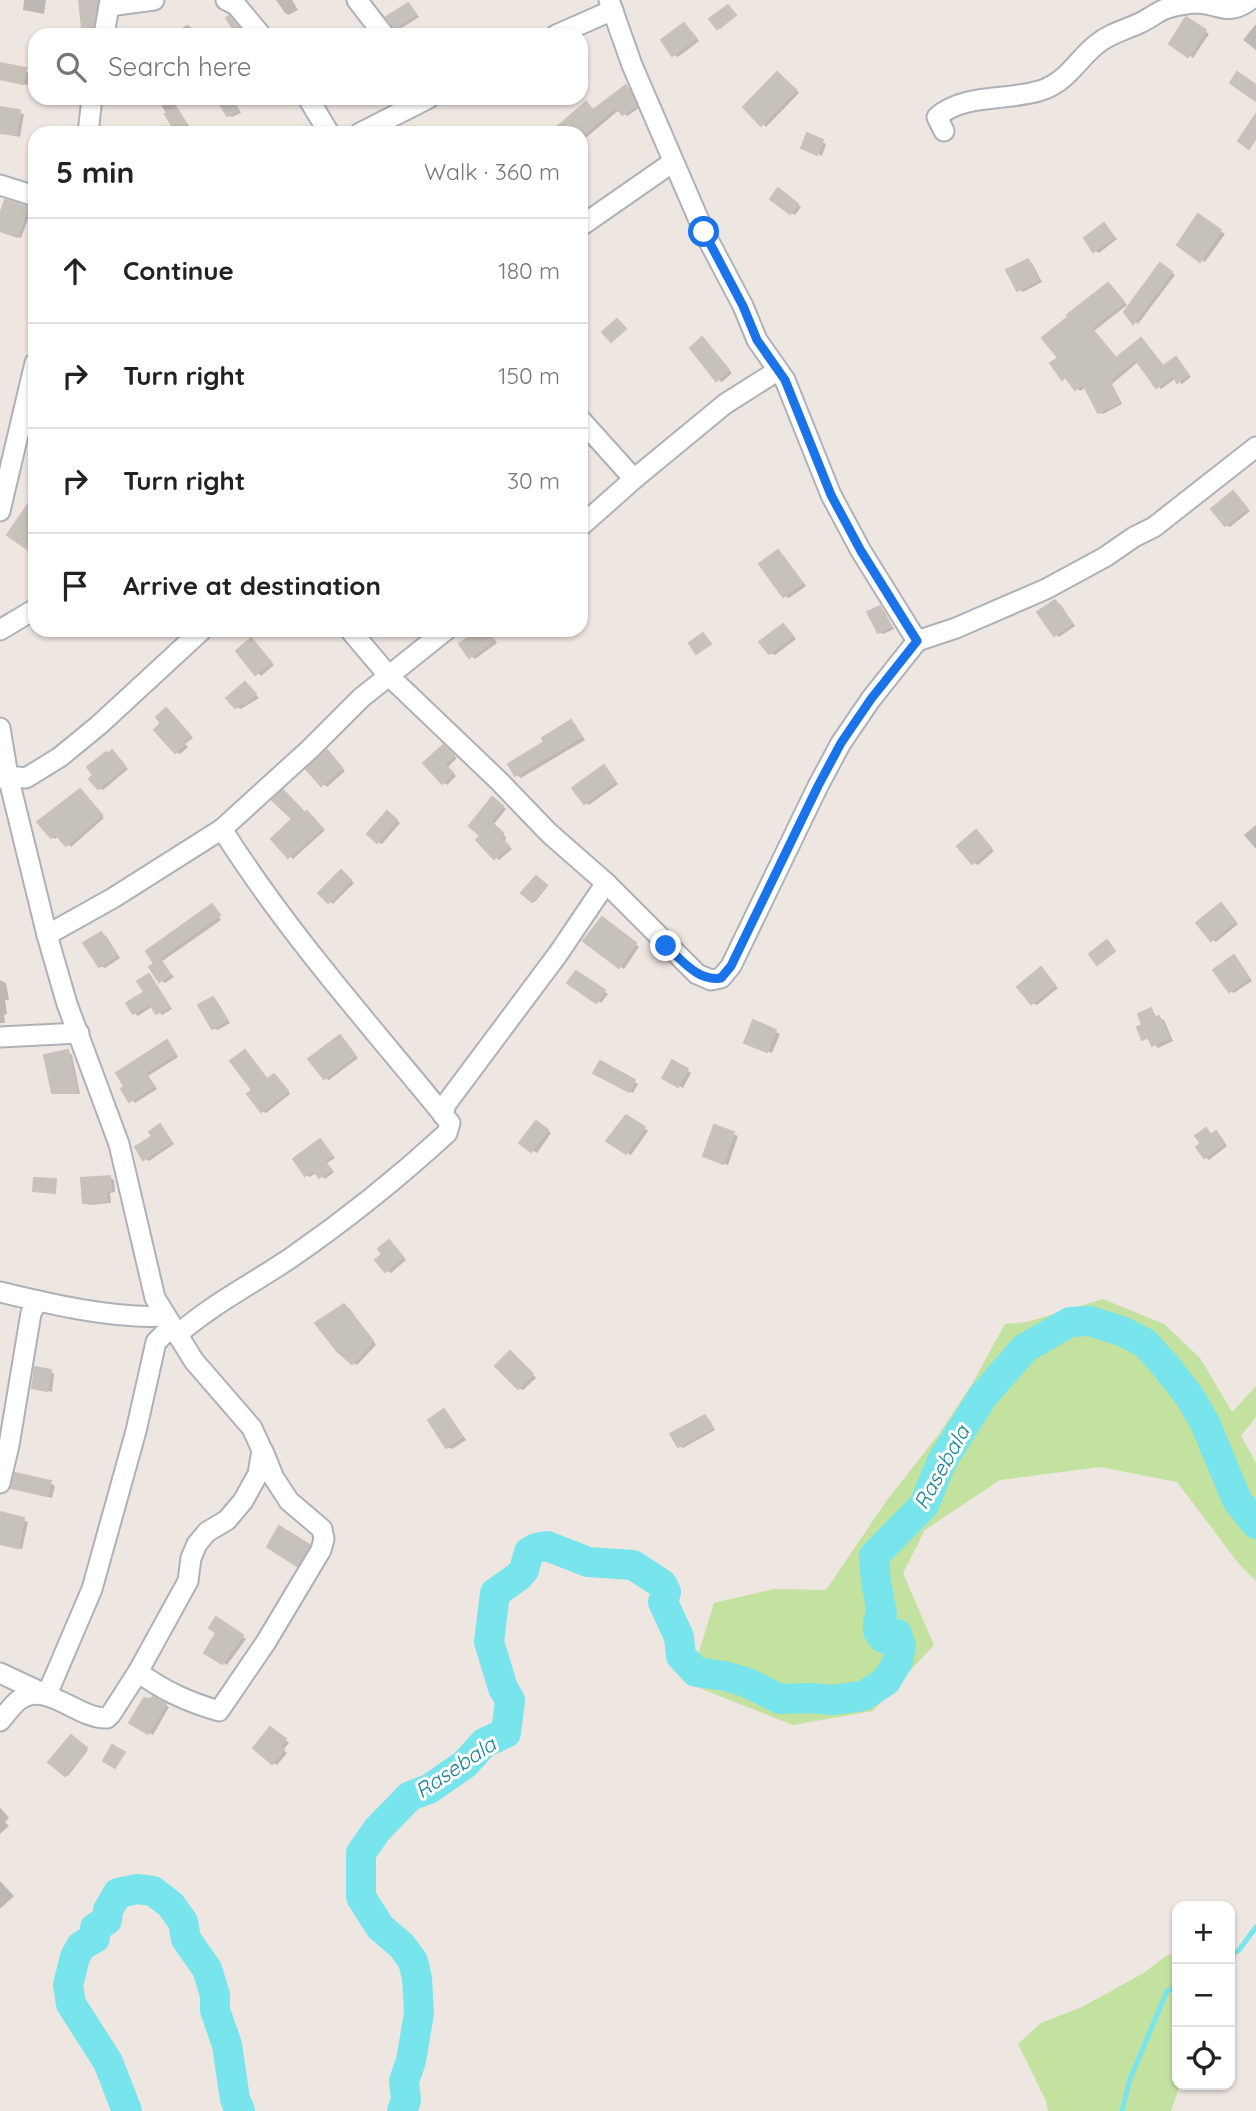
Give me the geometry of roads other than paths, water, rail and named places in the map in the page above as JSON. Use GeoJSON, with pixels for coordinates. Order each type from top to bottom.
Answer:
{"type":"FeatureCollection","features":[{"type":"Feature","properties":{"kind":"street"},"geometry":{"type":"LineString","coordinates":[[105,28],[109,3],[154,0]]}},
{"type":"Feature","properties":{"kind":"street"},"geometry":{"type":"LineString","coordinates":[[226,0],[236,5],[255,28]]}},
{"type":"Feature","properties":{"kind":"street"},"geometry":{"type":"LineString","coordinates":[[357,0],[379,28]]}},
{"type":"Feature","properties":{"kind":"street"},"geometry":{"type":"LineString","coordinates":[[944,131],[937,117],[945,111],[974,102],[1044,89],[1066,78],[1096,44],[1165,8],[1202,3],[1229,10],[1250,0]]}},
{"type":"Feature","properties":{"kind":"street"},"geometry":{"type":"LineString","coordinates":[[569,28],[611,5],[632,65],[704,232],[743,306],[757,340],[785,380],[831,495],[861,551],[917,641]]}},
{"type":"Feature","properties":{"kind":"street"},"geometry":{"type":"LineString","coordinates":[[89,126],[91,105]]}},
{"type":"Feature","properties":{"kind":"street"},"geometry":{"type":"LineString","coordinates":[[312,105],[325,126]]}},
{"type":"Feature","properties":{"kind":"street"},"geometry":{"type":"LineString","coordinates":[[374,126],[415,105]]}},
{"type":"Feature","properties":{"kind":"street"},"geometry":{"type":"LineString","coordinates":[[588,221],[673,162]]}},
{"type":"Feature","properties":{"kind":"street"},"geometry":{"type":"LineString","coordinates":[[0,185],[28,194]]}},
{"type":"Feature","properties":{"kind":"street"},"geometry":{"type":"LineString","coordinates":[[588,520],[725,404],[777,371]]}},
{"type":"Feature","properties":{"kind":"street"},"geometry":{"type":"LineString","coordinates":[[0,511],[28,393]]}},
{"type":"Feature","properties":{"kind":"street"},"geometry":{"type":"LineString","coordinates":[[588,428],[634,479]]}},
{"type":"Feature","properties":{"kind":"street"},"geometry":{"type":"LineString","coordinates":[[356,637],[388,675],[499,780],[549,833],[606,883],[697,974],[710,980],[721,978],[731,966],[812,797],[841,743],[871,699],[917,641],[956,628],[1046,589],[1105,557],[1154,527],[1256,447]]}},
{"type":"Feature","properties":{"kind":"street"},"geometry":{"type":"LineString","coordinates":[[0,630],[28,613]]}},
{"type":"Feature","properties":{"kind":"street"},"geometry":{"type":"LineString","coordinates":[[4,777],[26,778],[60,757],[99,725],[194,637]]}},
{"type":"Feature","properties":{"kind":"street"},"geometry":{"type":"LineString","coordinates":[[47,935],[113,898],[222,829],[388,675],[437,637]]}},
{"type":"Feature","properties":{"kind":"street"},"geometry":{"type":"LineString","coordinates":[[0,728],[4,777],[67,1004],[119,1144],[155,1298],[194,1361],[252,1428],[274,1478],[289,1501],[322,1529],[324,1538],[321,1550],[267,1642],[219,1711],[189,1702],[138,1672]]}},
{"type":"Feature","properties":{"kind":"street"},"geometry":{"type":"LineString","coordinates":[[0,1721],[19,1700],[45,1694],[71,1644],[92,1589],[136,1431],[156,1342],[171,1326],[212,1307],[359,1210],[447,1132],[450,1123],[334,983],[222,829]]}},
{"type":"Feature","properties":{"kind":"street"},"geometry":{"type":"LineString","coordinates":[[443,1115],[446,1104],[558,954],[606,883]]}},
{"type":"Feature","properties":{"kind":"street"},"geometry":{"type":"LineString","coordinates":[[0,1037],[79,1033]]}},
{"type":"Feature","properties":{"kind":"street"},"geometry":{"type":"LineString","coordinates":[[0,1292],[171,1326]]}},
{"type":"Feature","properties":{"kind":"street"},"geometry":{"type":"LineString","coordinates":[[0,1483],[31,1313],[38,1301]]}},
{"type":"Feature","properties":{"kind":"street"},"geometry":{"type":"LineString","coordinates":[[0,1673],[85,1715],[107,1718],[138,1672],[188,1581],[191,1559],[197,1544],[207,1532],[227,1520],[243,1502],[258,1474],[262,1450]]}},
{"type":"Feature","properties":{"kind":"waterway","name":"Rasebala"},"geometry":{"type":"LineString","coordinates":[[402,2111],[406,2100],[404,2081],[411,2061],[419,2013],[417,1978],[413,1961],[402,1946],[380,1927],[361,1897],[361,1853],[377,1830],[410,1796],[429,1789],[465,1764],[484,1743],[506,1733],[510,1700],[503,1688],[489,1642],[495,1593],[524,1570],[529,1552],[547,1546],[588,1562],[633,1565],[662,1584],[666,1592],[663,1602],[679,1637],[681,1656],[696,1672],[748,1683],[780,1699],[832,1700],[863,1696],[886,1681],[898,1661],[901,1646],[897,1634],[892,1633],[883,1638],[878,1631],[882,1614],[874,1556],[924,1505],[942,1461],[983,1396],[1025,1348],[1070,1322],[1090,1321],[1124,1332],[1145,1343],[1165,1365],[1190,1397],[1205,1423],[1237,1500],[1256,1524]]}},
{"type":"Feature","properties":{"kind":"waterway","name":"Rasebala"},"geometry":{"type":"LineString","coordinates":[[127,2111],[108,2062],[71,2004],[68,1985],[75,1957],[81,1946],[95,1938],[95,1928],[107,1920],[108,1910],[118,1893],[137,1889],[153,1891],[171,1905],[183,1922],[186,1939],[207,1969],[215,1995],[215,2010],[227,2045],[235,2099],[240,2111]]}},
{"type":"Feature","properties":{"kind":"waterway"},"geometry":{"type":"LineString","coordinates":[[1235,1953],[1256,1927]]}},
{"type":"Feature","properties":{"kind":"waterway"},"geometry":{"type":"LineString","coordinates":[[1122,2111],[1130,2079],[1167,1991],[1172,1988]]}}]}
